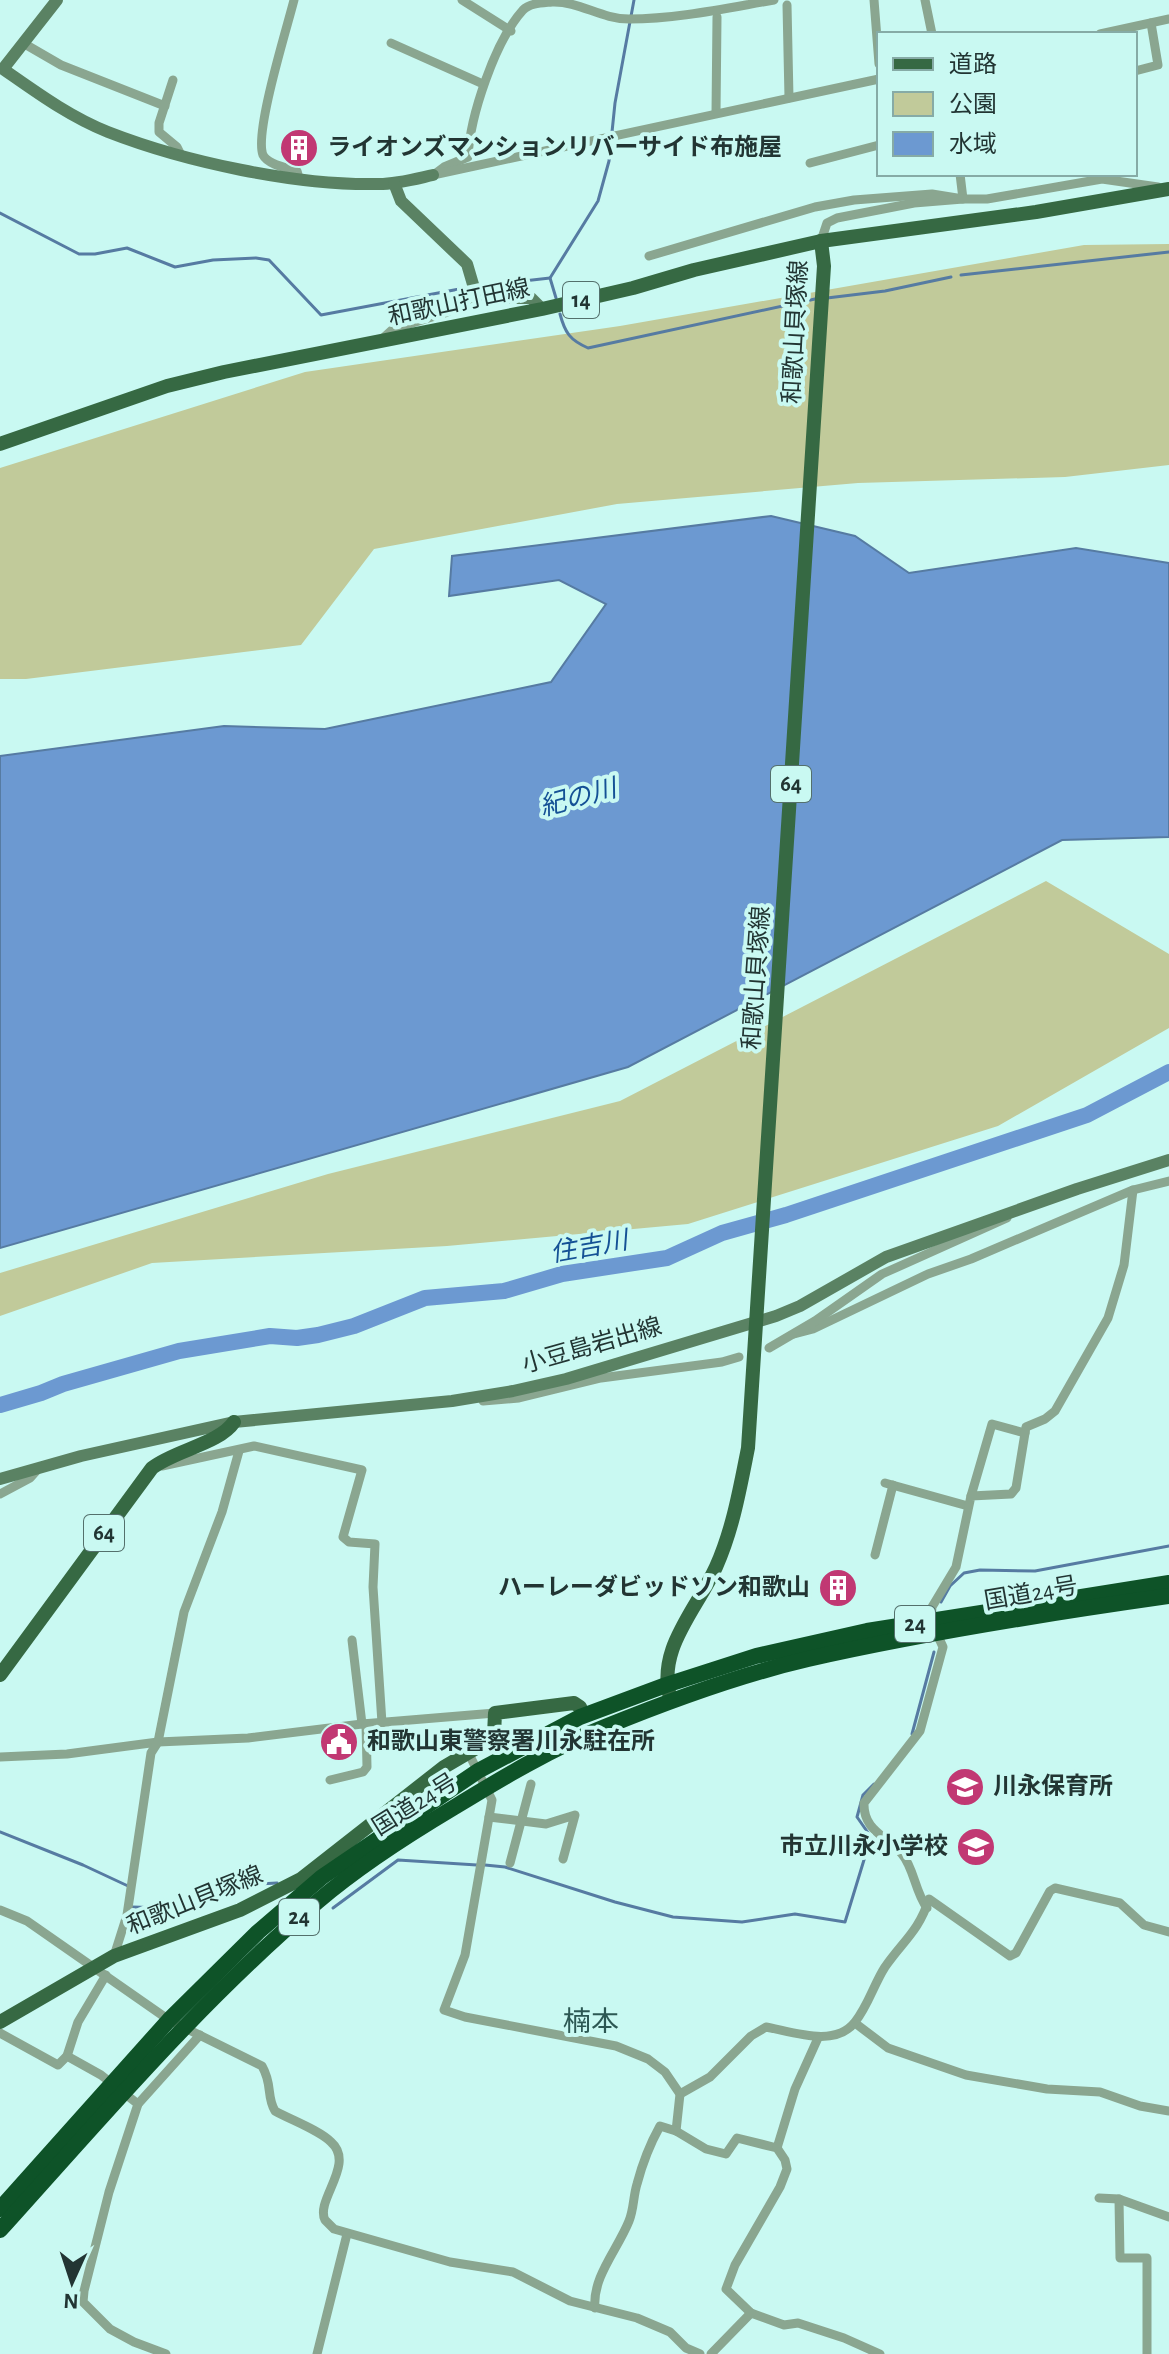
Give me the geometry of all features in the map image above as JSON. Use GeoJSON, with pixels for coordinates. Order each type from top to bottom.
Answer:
{"type":"FeatureCollection","features":[{"type":"Feature","properties":{"kind":"highway","name":"国道24号"},"geometry":{"type":"LineString","coordinates":[[935,1628],[1169,1583]]}},
{"type":"Feature","properties":{"kind":"highway","name":"国道24号"},"geometry":{"type":"LineString","coordinates":[[265,1936],[402,1839],[518,1769],[668,1693],[756,1656],[867,1631],[935,1628],[1169,1596]]}},
{"type":"Feature","properties":{"kind":"highway","name":"国道24号"},"geometry":{"type":"LineString","coordinates":[[0,2209],[176,2023],[322,1877],[478,1771],[583,1715],[668,1693]]}},
{"type":"Feature","properties":{"kind":"highway","name":"国道24号"},"geometry":{"type":"LineString","coordinates":[[0,2230],[117,2087]]}},
{"type":"Feature","properties":{"kind":"main road"},"geometry":{"type":"LineString","coordinates":[[57,0],[1,68],[50,103],[107,132],[181,155],[262,174],[394,183],[433,175]]}},
{"type":"Feature","properties":{"kind":"main road"},"geometry":{"type":"LineString","coordinates":[[394,183],[401,201],[467,264],[475,296],[531,298],[542,309]]}},
{"type":"Feature","properties":{"kind":"main road","name":"和歌山打田線"},"geometry":{"type":"LineString","coordinates":[[0,444],[167,386],[542,309],[821,241],[1036,212],[1169,189]]}},
{"type":"Feature","properties":{"kind":"main road","name":"和歌山貝塚線"},"geometry":{"type":"LineString","coordinates":[[668,1693],[669,1655],[717,1566],[736,1509],[748,1448],[746,1358],[757,1322],[824,266],[821,241]]}},
{"type":"Feature","properties":{"kind":"main road","name":"小豆島岩出線"},"geometry":{"type":"LineString","coordinates":[[0,1479],[81,1456],[234,1422],[452,1401],[566,1379],[757,1322],[800,1306],[886,1257],[1027,1206],[1169,1160]]}},
{"type":"Feature","properties":{"kind":"main road","name":"64"},"geometry":{"type":"LineString","coordinates":[[0,1675],[152,1468],[164,1459],[221,1434],[234,1422]]}},
{"type":"Feature","properties":{"kind":"main road"},"geometry":{"type":"LineString","coordinates":[[495,1713],[574,1703],[583,1715]]}},
{"type":"Feature","properties":{"kind":"main road","name":"和歌山貝塚線"},"geometry":{"type":"LineString","coordinates":[[0,2022],[100,1971],[114,1956],[262,1901],[320,1866],[444,1767],[484,1746],[494,1735],[495,1713]]}},
{"type":"Feature","properties":{"kind":"main road"},"geometry":{"type":"LineString","coordinates":[[240,1910],[265,1936]]}},
{"type":"Feature","properties":{"kind":"street"},"geometry":{"type":"LineString","coordinates":[[294,0],[265,111],[263,155],[297,171],[299,178]]}},
{"type":"Feature","properties":{"kind":"street"},"geometry":{"type":"LineString","coordinates":[[515,0],[524,8]]}},
{"type":"Feature","properties":{"kind":"street"},"geometry":{"type":"LineString","coordinates":[[433,175],[468,157],[483,84],[524,8],[534,4],[570,3],[606,17],[636,19],[774,0]]}},
{"type":"Feature","properties":{"kind":"street"},"geometry":{"type":"LineString","coordinates":[[874,0],[877,38]]}},
{"type":"Feature","properties":{"kind":"street"},"geometry":{"type":"LineString","coordinates":[[925,0],[932,32]]}},
{"type":"Feature","properties":{"kind":"street"},"geometry":{"type":"LineString","coordinates":[[467,1],[511,31]]}},
{"type":"Feature","properties":{"kind":"street"},"geometry":{"type":"LineString","coordinates":[[787,5],[789,98]]}},
{"type":"Feature","properties":{"kind":"street"},"geometry":{"type":"LineString","coordinates":[[716,113],[717,17]]}},
{"type":"Feature","properties":{"kind":"street"},"geometry":{"type":"LineString","coordinates":[[1109,32],[1169,19]]}},
{"type":"Feature","properties":{"kind":"street"},"geometry":{"type":"LineString","coordinates":[[1137,70],[1158,65],[1151,23]]}},
{"type":"Feature","properties":{"kind":"street"},"geometry":{"type":"LineString","coordinates":[[23,43],[61,65],[165,106]]}},
{"type":"Feature","properties":{"kind":"street"},"geometry":{"type":"LineString","coordinates":[[391,43],[483,84]]}},
{"type":"Feature","properties":{"kind":"street"},"geometry":{"type":"LineString","coordinates":[[433,175],[877,79]]}},
{"type":"Feature","properties":{"kind":"street"},"geometry":{"type":"LineString","coordinates":[[173,80],[159,132],[177,147],[181,155]]}},
{"type":"Feature","properties":{"kind":"street"},"geometry":{"type":"LineString","coordinates":[[810,163],[877,146]]}},
{"type":"Feature","properties":{"kind":"street"},"geometry":{"type":"LineString","coordinates":[[960,176],[963,199]]}},
{"type":"Feature","properties":{"kind":"street"},"geometry":{"type":"LineString","coordinates":[[821,241],[827,223],[837,218],[914,203],[1014,195],[1102,176],[1169,189]]}},
{"type":"Feature","properties":{"kind":"street"},"geometry":{"type":"LineString","coordinates":[[649,256],[815,207],[854,200],[932,194],[963,199]]}},
{"type":"Feature","properties":{"kind":"street"},"geometry":{"type":"LineString","coordinates":[[379,342],[393,329],[445,313],[475,296]]}},
{"type":"Feature","properties":{"kind":"street"},"geometry":{"type":"LineString","coordinates":[[794,1334],[813,1329],[928,1274],[971,1259],[1133,1190],[1169,1181]]}},
{"type":"Feature","properties":{"kind":"street"},"geometry":{"type":"LineString","coordinates":[[875,1555],[889,1484],[969,1501],[1011,1494],[1016,1488],[1026,1427],[1055,1411],[1108,1318],[1124,1265],[1133,1190]]}},
{"type":"Feature","properties":{"kind":"street"},"geometry":{"type":"LineString","coordinates":[[769,1348],[882,1274],[930,1250],[993,1226],[1027,1206]]}},
{"type":"Feature","properties":{"kind":"street"},"geometry":{"type":"LineString","coordinates":[[452,1401],[469,1403],[519,1398],[601,1378],[746,1358]]}},
{"type":"Feature","properties":{"kind":"street"},"geometry":{"type":"LineString","coordinates":[[927,1908],[903,1854],[873,1831],[864,1812],[864,1803],[920,1731],[943,1647],[935,1628],[932,1607],[956,1567],[969,1501],[992,1424],[1025,1433]]}},
{"type":"Feature","properties":{"kind":"street"},"geometry":{"type":"LineString","coordinates":[[152,1468],[254,1446],[362,1470],[343,1537],[349,1542],[375,1544],[373,1587],[382,1723]]}},
{"type":"Feature","properties":{"kind":"street"},"geometry":{"type":"LineString","coordinates":[[114,1956],[127,1915],[151,1753],[158,1742],[184,1612],[222,1512],[239,1451]]}},
{"type":"Feature","properties":{"kind":"street"},"geometry":{"type":"LineString","coordinates":[[0,1494],[30,1478],[41,1467]]}},
{"type":"Feature","properties":{"kind":"street"},"geometry":{"type":"LineString","coordinates":[[330,1780],[363,1772],[367,1767],[352,1640]]}},
{"type":"Feature","properties":{"kind":"street"},"geometry":{"type":"LineString","coordinates":[[0,1757],[67,1754],[158,1742],[248,1738],[495,1713]]}},
{"type":"Feature","properties":{"kind":"street"},"geometry":{"type":"LineString","coordinates":[[469,1754],[492,1800],[465,1955],[444,2010],[465,2017],[616,2046],[648,2059],[665,2072],[680,2094],[676,2131]]}},
{"type":"Feature","properties":{"kind":"street"},"geometry":{"type":"LineString","coordinates":[[510,1863],[531,1784]]}},
{"type":"Feature","properties":{"kind":"street"},"geometry":{"type":"LineString","coordinates":[[489,1817],[546,1824],[575,1815],[563,1859]]}},
{"type":"Feature","properties":{"kind":"street"},"geometry":{"type":"LineString","coordinates":[[680,2094],[710,2077],[751,2036],[766,2027],[818,2038],[846,2030],[855,2023],[885,1967],[918,1927],[929,1899],[1010,1956],[1016,1953],[1043,1902],[1055,1888],[1120,1903],[1144,1925],[1169,1932]]}},
{"type":"Feature","properties":{"kind":"street"},"geometry":{"type":"LineString","coordinates":[[0,1910],[27,1921],[176,2023],[262,2066],[270,2079],[270,2103],[275,2111],[331,2142],[337,2151],[339,2169],[324,2211],[325,2221],[334,2229],[450,2262],[513,2272],[570,2301],[637,2318],[670,2332],[685,2351],[700,2354]]}},
{"type":"Feature","properties":{"kind":"street"},"geometry":{"type":"LineString","coordinates":[[0,2033],[58,2065],[67,2056],[100,1971]]}},
{"type":"Feature","properties":{"kind":"street"},"geometry":{"type":"LineString","coordinates":[[855,2023],[888,2048],[966,2075],[1047,2089],[1100,2092],[1140,2106],[1169,2111]]}},
{"type":"Feature","properties":{"kind":"street"},"geometry":{"type":"LineString","coordinates":[[166,2354],[110,2329],[83,2302],[84,2291],[105,2206],[138,2104],[200,2035]]}},
{"type":"Feature","properties":{"kind":"street"},"geometry":{"type":"LineString","coordinates":[[777,2148],[795,2089],[818,2038]]}},
{"type":"Feature","properties":{"kind":"street"},"geometry":{"type":"LineString","coordinates":[[67,2056],[138,2104]]}},
{"type":"Feature","properties":{"kind":"street"},"geometry":{"type":"LineString","coordinates":[[595,2308],[594,2297],[607,2263],[629,2221],[635,2188],[660,2126],[676,2131],[706,2149],[726,2154],[737,2138],[777,2148],[787,2169],[780,2187],[735,2265],[726,2289],[751,2313],[784,2325],[798,2323],[809,2326],[880,2354]]}},
{"type":"Feature","properties":{"kind":"street"},"geometry":{"type":"LineString","coordinates":[[1099,2198],[1119,2199],[1169,2217]]}},
{"type":"Feature","properties":{"kind":"street"},"geometry":{"type":"LineString","coordinates":[[1119,2199],[1120,2258],[1147,2258],[1147,2354]]}},
{"type":"Feature","properties":{"kind":"street"},"geometry":{"type":"LineString","coordinates":[[317,2354],[347,2234]]}},
{"type":"Feature","properties":{"kind":"street"},"geometry":{"type":"LineString","coordinates":[[711,2354],[751,2313]]}},
{"type":"Feature","properties":{"kind":"green space"},"geometry":{"type":"Polygon","coordinates":[[[1169,244],[1169,465],[1065,477],[858,483],[617,504],[374,549],[301,645],[26,679],[0,679],[0,468],[305,372],[620,326],[1084,245],[1169,244]]]}},
{"type":"Feature","properties":{"kind":"green space"},"geometry":{"type":"Polygon","coordinates":[[[1046,881],[1169,954],[1169,1028],[998,1126],[688,1224],[447,1246],[152,1263],[0,1316],[0,1273],[328,1174],[620,1101],[1046,881]]]}},
{"type":"Feature","properties":{"kind":"water","name":"紀の川"},"geometry":{"type":"Polygon","coordinates":[[[771,516],[855,536],[909,573],[1076,548],[1169,563],[1169,837],[1062,840],[628,1067],[0,1248],[0,756],[224,726],[325,729],[551,682],[606,604],[559,580],[449,596],[452,556],[771,516]]]}},
{"type":"Feature","properties":{"kind":"waterway"},"geometry":{"type":"LineString","coordinates":[[556,298],[550,278],[598,201],[609,161],[615,103],[634,0]]}},
{"type":"Feature","properties":{"kind":"waterway"},"geometry":{"type":"LineString","coordinates":[[0,213],[79,254],[127,248],[175,267],[213,260],[269,260],[321,315],[470,287]]}},
{"type":"Feature","properties":{"kind":"waterway"},"geometry":{"type":"LineString","coordinates":[[961,275],[1169,252]]}},
{"type":"Feature","properties":{"kind":"waterway"},"geometry":{"type":"LineString","coordinates":[[827,298],[885,291],[951,277]]}},
{"type":"Feature","properties":{"kind":"waterway"},"geometry":{"type":"LineString","coordinates":[[478,286],[550,278]]}},
{"type":"Feature","properties":{"kind":"waterway"},"geometry":{"type":"LineString","coordinates":[[560,314],[569,335],[588,348],[815,299]]}},
{"type":"Feature","properties":{"kind":"waterway","name":"住吉川"},"geometry":{"type":"LineString","coordinates":[[0,1405],[179,1351],[270,1336],[297,1338],[318,1335],[354,1326],[425,1298],[504,1291],[562,1274],[667,1258],[722,1233],[786,1215],[1087,1115],[1169,1072]]}},
{"type":"Feature","properties":{"kind":"waterway"},"geometry":{"type":"LineString","coordinates":[[941,1602],[950,1586],[964,1573],[980,1570],[1035,1571],[1169,1546]]}},
{"type":"Feature","properties":{"kind":"waterway"},"geometry":{"type":"LineString","coordinates":[[912,1734],[934,1652]]}},
{"type":"Feature","properties":{"kind":"waterway"},"geometry":{"type":"LineString","coordinates":[[485,1865],[505,1867],[673,1917],[742,1922],[795,1914],[845,1922],[871,1837],[857,1817],[863,1795],[874,1784]]}},
{"type":"Feature","properties":{"kind":"waterway"},"geometry":{"type":"LineString","coordinates":[[0,1832],[128,1886]]}},
{"type":"Feature","properties":{"kind":"waterway"},"geometry":{"type":"LineString","coordinates":[[333,1908],[398,1860],[477,1865]]}},
{"type":"Feature","properties":{"kind":"waterway"},"geometry":{"type":"LineString","coordinates":[[132,1907],[190,1905],[224,1886],[277,1883]]}},
{"type":"Feature","properties":{"kind":"place","name":"ライオンズマンションリバーサイド布施屋"},"geometry":{"type":"Point","coordinates":[299,148]}},
{"type":"Feature","properties":{"kind":"place","name":"ハーレーダビッドソン和歌山"},"geometry":{"type":"Point","coordinates":[838,1588]}},
{"type":"Feature","properties":{"kind":"place","name":"和歌山東警察署川永駐在所"},"geometry":{"type":"Point","coordinates":[339,1742]}},
{"type":"Feature","properties":{"kind":"place","name":"川永保育所"},"geometry":{"type":"Point","coordinates":[965,1787]}},
{"type":"Feature","properties":{"kind":"place","name":"市立川永小学校"},"geometry":{"type":"Point","coordinates":[976,1847]}},
{"type":"Feature","properties":{"kind":"district","name":"楠本"},"geometry":{"type":"Point","coordinates":[591,2023]}}]}
